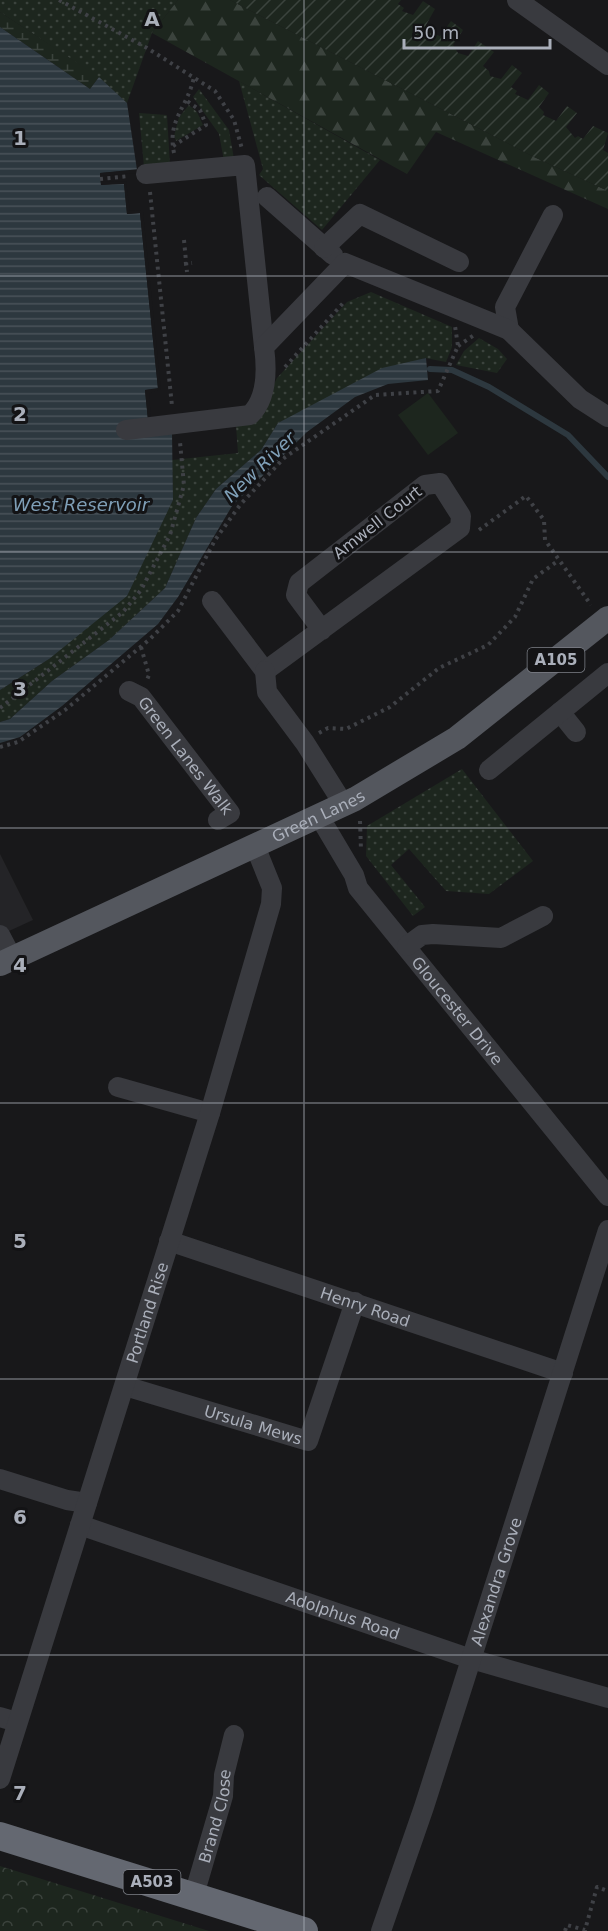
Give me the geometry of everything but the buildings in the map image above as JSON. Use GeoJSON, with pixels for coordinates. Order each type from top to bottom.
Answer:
{"type":"FeatureCollection","features":[{"type":"Feature","properties":{"kind":"highway","name":"A503"},"geometry":{"type":"LineString","coordinates":[[0,1836],[304,1931]]}},
{"type":"Feature","properties":{"kind":"main road","name":"Green Lanes"},"geometry":{"type":"LineString","coordinates":[[6,961],[319,816],[352,813],[457,738],[600,612]]}},
{"type":"Feature","properties":{"kind":"street"},"geometry":{"type":"LineString","coordinates":[[517,0],[608,65]]}},
{"type":"Feature","properties":{"kind":"street"},"geometry":{"type":"LineString","coordinates":[[126,430],[250,415],[261,396],[267,370],[244,165],[147,174]]}},
{"type":"Feature","properties":{"kind":"street"},"geometry":{"type":"LineString","coordinates":[[267,197],[324,248],[345,263],[509,330],[580,399],[608,417]]}},
{"type":"Feature","properties":{"kind":"street"},"geometry":{"type":"LineString","coordinates":[[324,248],[360,214],[459,262]]}},
{"type":"Feature","properties":{"kind":"street"},"geometry":{"type":"LineString","coordinates":[[509,330],[505,307],[553,215]]}},
{"type":"Feature","properties":{"kind":"street"},"geometry":{"type":"LineString","coordinates":[[264,347],[345,263]]}},
{"type":"Feature","properties":{"kind":"street","name":"Amwell Court"},"geometry":{"type":"LineString","coordinates":[[266,671],[322,630],[460,528],[461,516],[440,483],[425,485],[299,583],[296,595],[322,630]]}},
{"type":"Feature","properties":{"kind":"street"},"geometry":{"type":"LineString","coordinates":[[212,601],[266,671],[267,692],[352,813]]}},
{"type":"Feature","properties":{"kind":"street"},"geometry":{"type":"LineString","coordinates":[[489,770],[608,673]]}},
{"type":"Feature","properties":{"kind":"street","name":"Green Lanes Walk"},"geometry":{"type":"LineString","coordinates":[[135,694],[230,813],[218,820]]}},
{"type":"Feature","properties":{"kind":"street"},"geometry":{"type":"LineString","coordinates":[[560,712],[576,732]]}},
{"type":"Feature","properties":{"kind":"street","name":"Gloucester Drive"},"geometry":{"type":"LineString","coordinates":[[319,816],[354,875],[358,888],[608,1197]]}},
{"type":"Feature","properties":{"kind":"street","name":"Portland Rise"},"geometry":{"type":"LineString","coordinates":[[0,1779],[9,1719],[28,1691],[210,1113],[271,904],[272,888],[255,846]]}},
{"type":"Feature","properties":{"kind":"street"},"geometry":{"type":"LineString","coordinates":[[407,946],[422,935],[433,934],[501,938],[543,916]]}},
{"type":"Feature","properties":{"kind":"street"},"geometry":{"type":"LineString","coordinates":[[0,935],[6,961]]}},
{"type":"Feature","properties":{"kind":"street"},"geometry":{"type":"LineString","coordinates":[[118,1087],[210,1113]]}},
{"type":"Feature","properties":{"kind":"street","name":"Alexandra Grove"},"geometry":{"type":"LineString","coordinates":[[381,1931],[421,1816],[608,1230]]}},
{"type":"Feature","properties":{"kind":"street","name":"Henry Road"},"geometry":{"type":"LineString","coordinates":[[169,1241],[563,1373]]}},
{"type":"Feature","properties":{"kind":"street","name":"Ursula Mews"},"geometry":{"type":"LineString","coordinates":[[125,1386],[308,1441],[355,1302]]}},
{"type":"Feature","properties":{"kind":"street"},"geometry":{"type":"LineString","coordinates":[[0,1479],[68,1500],[87,1503]]}},
{"type":"Feature","properties":{"kind":"street","name":"Adolphus Road"},"geometry":{"type":"LineString","coordinates":[[80,1525],[471,1659],[608,1698]]}},
{"type":"Feature","properties":{"kind":"street","name":"Brand Close"},"geometry":{"type":"LineString","coordinates":[[194,1895],[223,1796],[224,1775],[234,1735]]}},
{"type":"Feature","properties":{"kind":"path"},"geometry":{"type":"LineString","coordinates":[[59,0],[147,48],[215,91],[234,120],[244,165]]}},
{"type":"Feature","properties":{"kind":"path"},"geometry":{"type":"LineString","coordinates":[[178,171],[171,136],[195,77]]}},
{"type":"Feature","properties":{"kind":"path"},"geometry":{"type":"LineString","coordinates":[[173,146],[206,125],[200,110],[187,101]]}},
{"type":"Feature","properties":{"kind":"path"},"geometry":{"type":"LineString","coordinates":[[0,708],[123,612],[141,590],[170,535],[184,485],[147,174],[100,179]]}},
{"type":"Feature","properties":{"kind":"path"},"geometry":{"type":"LineString","coordinates":[[184,240],[187,272]]}},
{"type":"Feature","properties":{"kind":"path"},"geometry":{"type":"LineString","coordinates":[[185,264],[192,263]]}},
{"type":"Feature","properties":{"kind":"path"},"geometry":{"type":"LineString","coordinates":[[284,368],[345,301]]}},
{"type":"Feature","properties":{"kind":"path"},"geometry":{"type":"LineString","coordinates":[[0,747],[18,742],[65,710],[141,647],[178,611],[221,531],[240,505],[284,458],[375,395],[438,391],[458,346],[455,325]]}},
{"type":"Feature","properties":{"kind":"path"},"geometry":{"type":"LineString","coordinates":[[458,346],[476,334]]}},
{"type":"Feature","properties":{"kind":"path"},"geometry":{"type":"LineString","coordinates":[[477,531],[526,496],[544,520],[545,540],[600,612]]}},
{"type":"Feature","properties":{"kind":"path"},"geometry":{"type":"LineString","coordinates":[[305,743],[324,730],[346,729],[390,707],[439,668],[488,645],[515,617],[533,579],[559,560]]}},
{"type":"Feature","properties":{"kind":"path"},"geometry":{"type":"LineString","coordinates":[[135,694],[149,675],[141,647]]}},
{"type":"Feature","properties":{"kind":"path"},"geometry":{"type":"LineString","coordinates":[[352,813],[361,856]]}},
{"type":"Feature","properties":{"kind":"path"},"geometry":{"type":"LineString","coordinates":[[565,1931],[567,1925],[585,1930],[597,1887],[608,1891]]}},
{"type":"Feature","properties":{"kind":"shaded area"},"geometry":{"type":"Polygon","coordinates":[[[0,854],[33,920],[9,931],[0,932],[0,854]]]}},
{"type":"Feature","properties":{"kind":"green space"},"geometry":{"type":"Polygon","coordinates":[[[0,0],[178,0],[152,33],[127,103],[98,77],[0,12],[0,0]]]}},
{"type":"Feature","properties":{"kind":"green space"},"geometry":{"type":"Polygon","coordinates":[[[178,0],[230,0],[534,157],[608,191],[608,209],[436,132],[407,174],[152,33],[178,0]]]}},
{"type":"Feature","properties":{"kind":"green space"},"geometry":{"type":"Polygon","coordinates":[[[230,0],[401,0],[398,4],[404,8],[402,11],[413,15],[423,1],[435,9],[426,25],[431,33],[440,36],[451,21],[463,30],[453,45],[458,53],[468,56],[478,41],[494,52],[483,66],[489,71],[490,76],[501,79],[512,65],[522,73],[511,87],[517,91],[515,94],[528,100],[539,85],[549,93],[539,107],[544,112],[543,115],[556,121],[567,106],[577,113],[566,127],[575,138],[578,136],[583,139],[593,126],[608,133],[603,150],[608,153],[608,191],[534,157],[230,0]]]}},
{"type":"Feature","properties":{"kind":"green space"},"geometry":{"type":"Polygon","coordinates":[[[0,12],[99,77],[90,89],[0,27],[0,12]]]}},
{"type":"Feature","properties":{"kind":"green space"},"geometry":{"type":"Polygon","coordinates":[[[239,81],[380,160],[322,230],[259,175],[263,169],[239,81]]]}},
{"type":"Feature","properties":{"kind":"green space"},"geometry":{"type":"Polygon","coordinates":[[[199,89],[229,130],[234,159],[224,161],[219,134],[193,97],[199,89]]]}},
{"type":"Feature","properties":{"kind":"green space"},"geometry":{"type":"Polygon","coordinates":[[[189,105],[197,112],[203,125],[176,141],[174,136],[179,117],[189,105]]]}},
{"type":"Feature","properties":{"kind":"green space"},"geometry":{"type":"Polygon","coordinates":[[[139,113],[167,115],[170,165],[144,167],[139,113]]]}},
{"type":"Feature","properties":{"kind":"green space"},"geometry":{"type":"Polygon","coordinates":[[[371,292],[452,327],[452,347],[446,362],[425,358],[278,423],[261,450],[216,489],[196,518],[165,588],[109,640],[52,681],[10,719],[0,722],[0,690],[49,659],[173,500],[172,460],[238,453],[236,426],[262,407],[277,378],[347,302],[371,292]]]}},
{"type":"Feature","properties":{"kind":"green space"},"geometry":{"type":"Polygon","coordinates":[[[479,338],[498,349],[507,359],[497,373],[456,365],[464,351],[479,338]]]}},
{"type":"Feature","properties":{"kind":"green space"},"geometry":{"type":"Polygon","coordinates":[[[428,393],[458,433],[428,455],[398,415],[428,393]]]}},
{"type":"Feature","properties":{"kind":"green space"},"geometry":{"type":"Polygon","coordinates":[[[462,769],[533,861],[489,894],[446,891],[409,849],[391,865],[425,907],[413,916],[366,856],[367,826],[462,769]]]}},
{"type":"Feature","properties":{"kind":"green space"},"geometry":{"type":"Polygon","coordinates":[[[0,1866],[209,1931],[0,1931],[0,1866]]]}},
{"type":"Feature","properties":{"kind":"water","name":"West Reservoir"},"geometry":{"type":"Polygon","coordinates":[[[0,27],[90,89],[99,77],[127,103],[137,170],[100,173],[101,185],[124,183],[127,214],[140,213],[158,389],[145,390],[148,420],[172,433],[173,500],[127,596],[49,659],[0,690],[0,27]]]}},
{"type":"Feature","properties":{"kind":"water"},"geometry":{"type":"Polygon","coordinates":[[[426,358],[428,380],[388,384],[355,397],[307,432],[232,506],[178,597],[158,624],[62,706],[20,737],[0,743],[0,722],[10,719],[52,681],[109,640],[165,588],[196,518],[216,489],[261,450],[278,423],[382,368],[426,358]]]}},
{"type":"Feature","properties":{"kind":"pier"},"geometry":{"type":"Polygon","coordinates":[[[140,169],[137,173],[103,176],[103,182],[126,181],[130,211],[141,210],[143,212],[161,389],[149,393],[151,419],[148,420],[145,390],[158,388],[140,213],[127,214],[124,184],[101,185],[100,173],[140,169]]]}},
{"type":"Feature","properties":{"kind":"waterway","name":"New River"},"geometry":{"type":"LineString","coordinates":[[430,369],[452,370],[489,387],[568,435],[608,477]]}}]}
